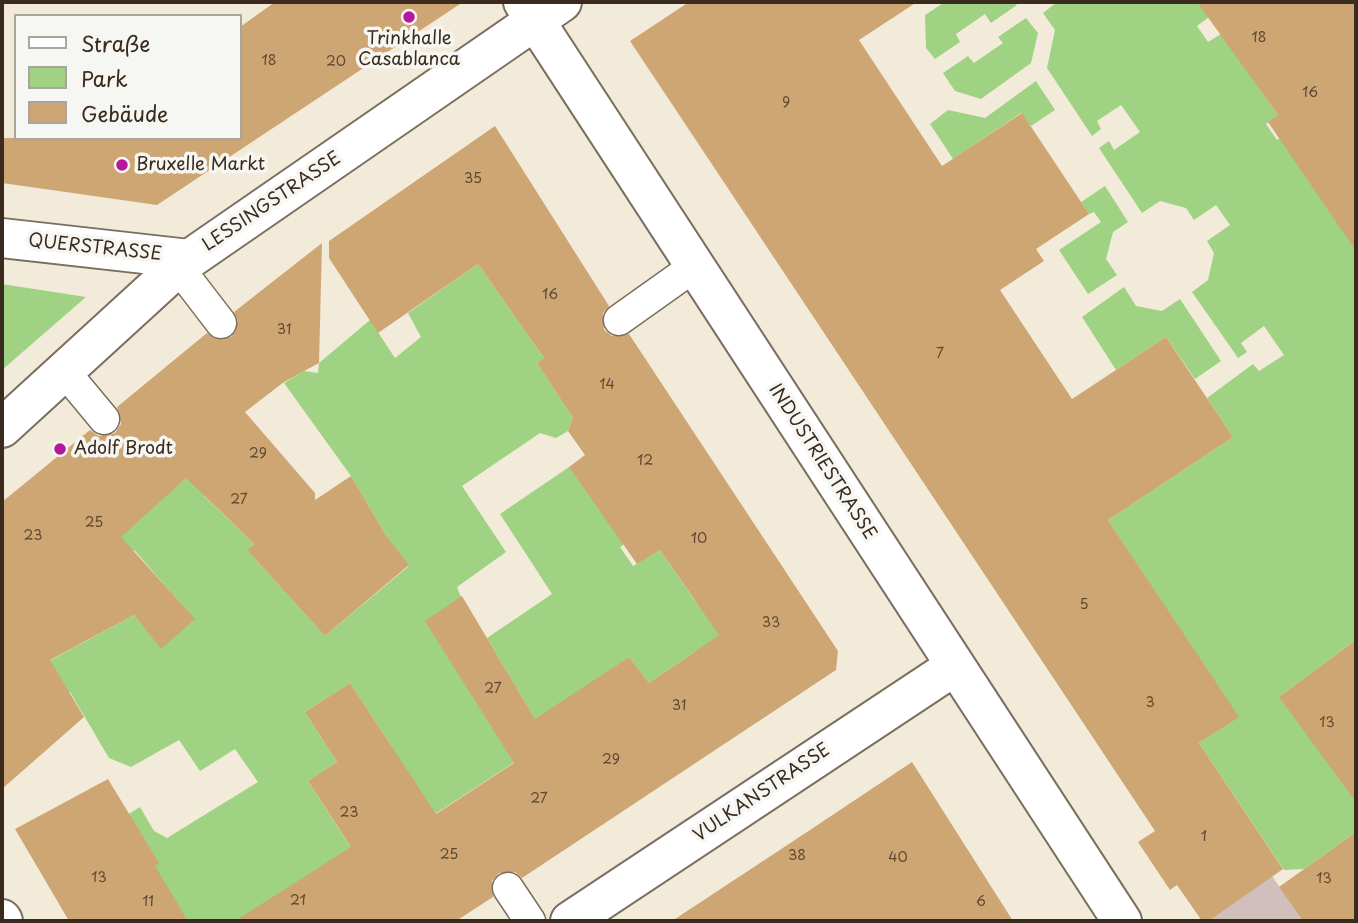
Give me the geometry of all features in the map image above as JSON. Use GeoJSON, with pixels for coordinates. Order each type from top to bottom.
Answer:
{"type":"FeatureCollection","features":[{"type":"Feature","properties":{"kind":"street","name":"LESSINGSTRASSE"},"geometry":{"type":"LineString","coordinates":[[2,428],[183,263],[540,8]]}},
{"type":"Feature","properties":{"kind":"street","name":"INDUSTRIESTRASSE"},"geometry":{"type":"LineString","coordinates":[[540,8],[695,267],[1122,921]]}},
{"type":"Feature","properties":{"kind":"street","name":"QUERSTRASSE"},"geometry":{"type":"LineString","coordinates":[[2,238],[183,263]]}},
{"type":"Feature","properties":{"kind":"street","name":"VULKANSTRASSE"},"geometry":{"type":"LineString","coordinates":[[570,921],[955,666]]}},
{"type":"Feature","properties":{"kind":"lane"},"geometry":{"type":"LineString","coordinates":[[183,263],[220,323]]}},
{"type":"Feature","properties":{"kind":"lane"},"geometry":{"type":"LineString","coordinates":[[620,320],[695,267]]}},
{"type":"Feature","properties":{"kind":"lane"},"geometry":{"type":"LineString","coordinates":[[65,372],[104,419]]}},
{"type":"Feature","properties":{"kind":"lane"},"geometry":{"type":"LineString","coordinates":[[508,888],[530,921]]}},
{"type":"Feature","properties":{"kind":"shaded area"},"geometry":{"type":"Polygon","coordinates":[[[1272,876],[1303,921],[1209,921],[1272,876]]]}},
{"type":"Feature","properties":{"kind":"green space"},"geometry":{"type":"Polygon","coordinates":[[[945,2],[1014,2],[1017,5],[991,23],[985,14],[956,34],[960,42],[935,59],[926,48],[925,15],[945,2]]]}},
{"type":"Feature","properties":{"kind":"green space"},"geometry":{"type":"Polygon","coordinates":[[[1057,2],[1198,2],[1209,17],[1197,26],[1208,42],[1221,34],[1278,115],[1266,124],[1277,140],[1290,132],[1356,226],[1356,640],[1279,697],[1347,749],[1356,761],[1356,832],[1304,869],[1284,870],[1199,743],[1238,717],[1108,520],[1233,437],[1207,398],[1253,364],[1259,371],[1284,355],[1264,326],[1241,343],[1247,352],[1238,358],[1192,292],[1208,280],[1214,253],[1207,241],[1230,225],[1216,205],[1194,220],[1186,208],[1160,201],[1142,213],[1099,148],[1109,141],[1114,150],[1140,132],[1121,105],[1097,121],[1101,129],[1092,136],[1047,68],[1055,30],[1043,13],[1057,2]]]}},
{"type":"Feature","properties":{"kind":"green space"},"geometry":{"type":"Polygon","coordinates":[[[1026,18],[1038,33],[1031,63],[981,99],[955,91],[943,73],[968,56],[974,63],[1003,43],[998,37],[1026,18]]]}},
{"type":"Feature","properties":{"kind":"green space"},"geometry":{"type":"Polygon","coordinates":[[[1036,81],[1055,110],[1031,126],[1021,113],[953,159],[930,124],[948,110],[985,118],[1036,81]]]}},
{"type":"Feature","properties":{"kind":"green space"},"geometry":{"type":"Polygon","coordinates":[[[1105,186],[1128,222],[1113,232],[1106,259],[1117,275],[1088,294],[1059,250],[1101,222],[1094,212],[1089,214],[1081,202],[1105,186]]]}},
{"type":"Feature","properties":{"kind":"green space"},"geometry":{"type":"Polygon","coordinates":[[[478,264],[544,358],[537,363],[573,418],[568,431],[556,438],[540,433],[462,486],[506,552],[457,587],[524,756],[412,829],[390,744],[350,683],[305,712],[337,762],[308,781],[350,846],[353,845],[361,857],[262,921],[188,921],[119,820],[140,807],[154,831],[167,838],[258,782],[235,749],[200,771],[179,740],[131,767],[109,758],[70,692],[52,695],[25,674],[134,615],[161,648],[194,619],[135,551],[111,544],[191,473],[206,478],[204,496],[254,544],[247,550],[325,636],[409,566],[385,534],[351,476],[284,383],[304,371],[318,373],[319,363],[370,320],[395,358],[421,337],[408,313],[478,264]]]}},
{"type":"Feature","properties":{"kind":"green space"},"geometry":{"type":"Polygon","coordinates":[[[2,284],[86,297],[2,370],[2,284]]]}},
{"type":"Feature","properties":{"kind":"green space"},"geometry":{"type":"Polygon","coordinates":[[[1124,287],[1136,306],[1162,311],[1180,299],[1221,361],[1195,379],[1166,337],[1116,370],[1082,317],[1124,287]]]}},
{"type":"Feature","properties":{"kind":"green space"},"geometry":{"type":"Polygon","coordinates":[[[569,467],[645,531],[620,547],[633,566],[660,550],[695,601],[743,655],[694,652],[649,683],[629,657],[582,689],[549,743],[487,638],[552,594],[500,514],[569,467]]]}},
{"type":"Feature","properties":{"kind":"building"},"geometry":{"type":"Polygon","coordinates":[[[275,2],[463,2],[157,205],[2,183],[2,138],[242,140],[242,26],[275,2]]]}},
{"type":"Feature","properties":{"kind":"building"},"geometry":{"type":"Polygon","coordinates":[[[689,2],[917,2],[859,40],[942,166],[1022,113],[1089,214],[1036,249],[1044,261],[1000,290],[1072,399],[1166,337],[1233,437],[1108,520],[1239,717],[1199,743],[1283,869],[1209,921],[1202,921],[1177,885],[1170,890],[1138,842],[1155,831],[630,41],[689,2]]]}},
{"type":"Feature","properties":{"kind":"building"},"geometry":{"type":"Polygon","coordinates":[[[1197,2],[1356,2],[1356,251],[1268,122],[1278,115],[1197,2]]]}},
{"type":"Feature","properties":{"kind":"building"},"geometry":{"type":"Polygon","coordinates":[[[495,126],[609,306],[603,313],[604,330],[612,336],[629,334],[838,651],[836,670],[522,878],[515,872],[499,873],[492,881],[493,897],[456,921],[235,921],[351,847],[308,781],[337,762],[305,712],[350,683],[436,814],[514,763],[425,621],[462,596],[535,719],[629,657],[649,683],[719,635],[660,550],[637,564],[569,467],[585,455],[568,431],[573,418],[537,363],[544,358],[478,264],[378,333],[329,258],[329,241],[495,126]]]}},
{"type":"Feature","properties":{"kind":"building"},"geometry":{"type":"Polygon","coordinates":[[[322,243],[319,363],[284,382],[245,412],[315,493],[315,500],[351,476],[385,534],[409,565],[325,636],[247,550],[254,544],[186,478],[121,537],[195,619],[161,649],[134,615],[50,660],[84,717],[2,789],[2,502],[90,430],[99,436],[115,433],[121,424],[117,407],[207,333],[223,340],[232,336],[238,321],[234,312],[322,243]]]}},
{"type":"Feature","properties":{"kind":"building"},"geometry":{"type":"Polygon","coordinates":[[[1356,640],[1356,802],[1279,697],[1356,640]]]}},
{"type":"Feature","properties":{"kind":"building"},"geometry":{"type":"Polygon","coordinates":[[[912,762],[1013,921],[672,921],[807,832],[912,762]]]}},
{"type":"Feature","properties":{"kind":"building"},"geometry":{"type":"Polygon","coordinates":[[[108,779],[159,863],[155,866],[188,921],[69,921],[15,829],[108,779]]]}},
{"type":"Feature","properties":{"kind":"building"},"geometry":{"type":"Polygon","coordinates":[[[1356,832],[1356,921],[1303,921],[1279,887],[1356,832]]]}},
{"type":"Feature","properties":{"kind":"place","name":"Trinkhalle Casablanca"},"geometry":{"type":"Point","coordinates":[409,17]}},
{"type":"Feature","properties":{"kind":"place","name":"Bruxelle Markt"},"geometry":{"type":"Point","coordinates":[122,165]}},
{"type":"Feature","properties":{"kind":"place","name":"Adolf Brodt"},"geometry":{"type":"Point","coordinates":[60,449]}}]}
